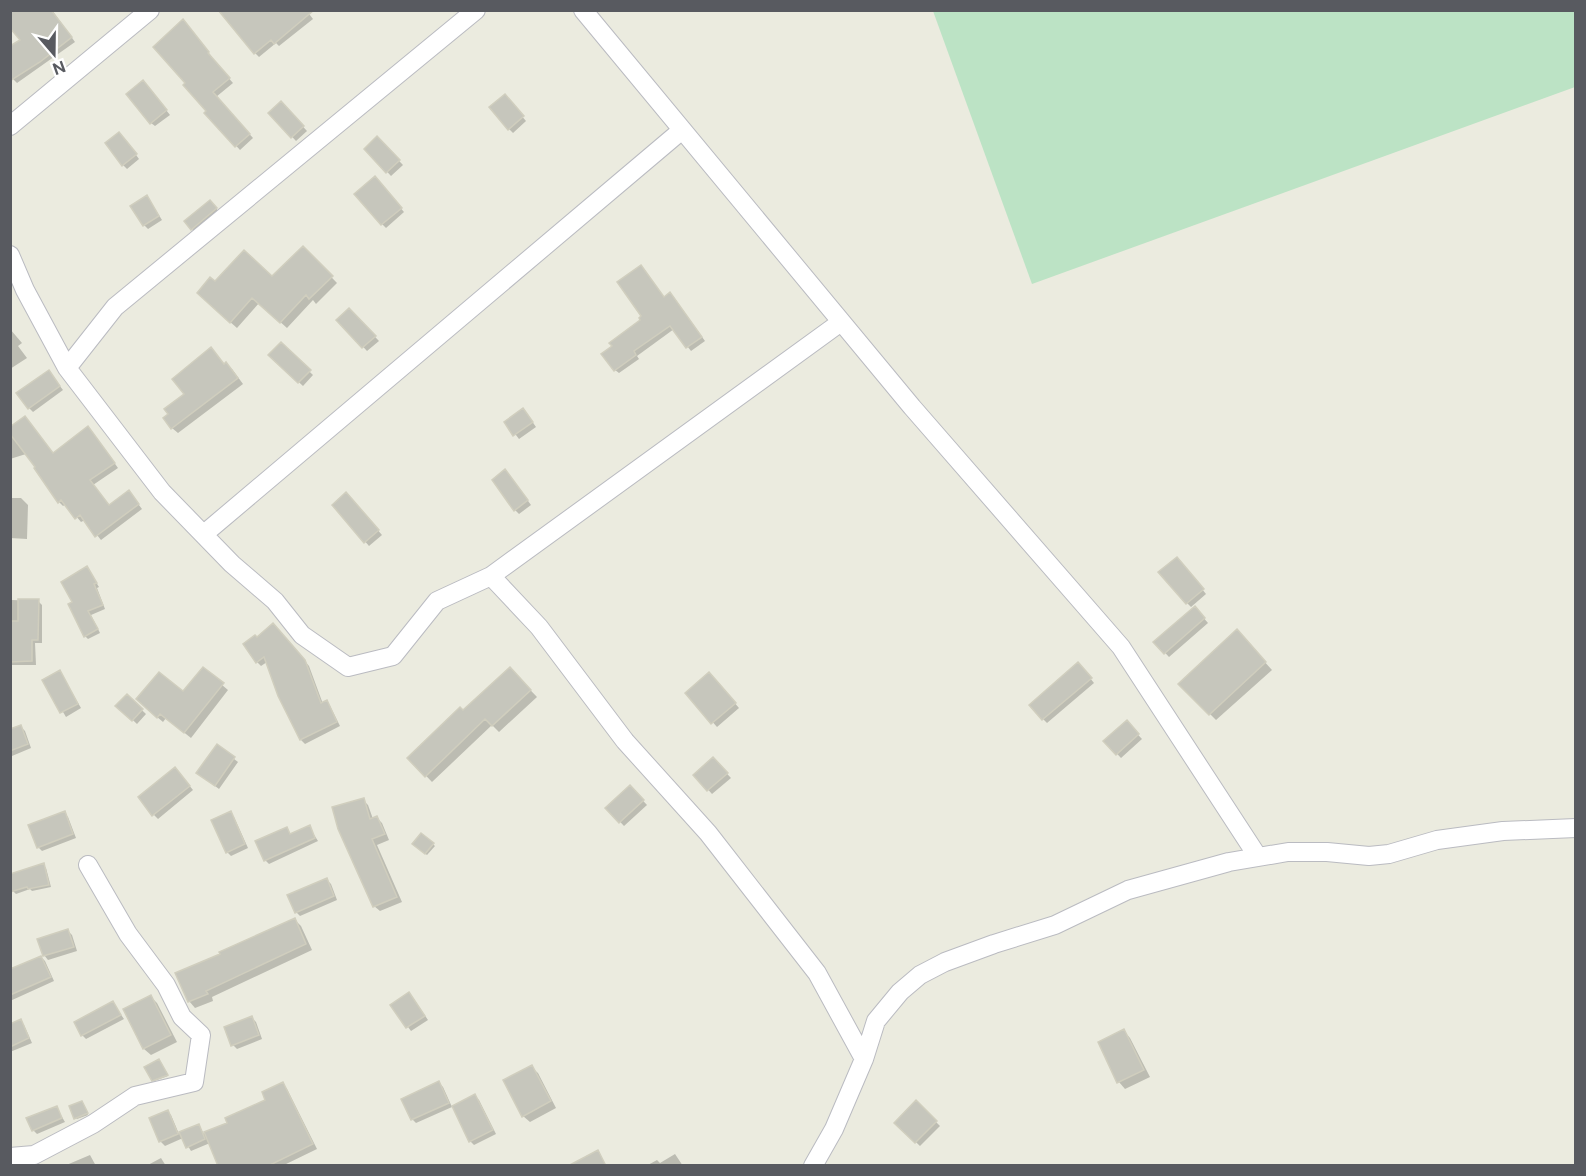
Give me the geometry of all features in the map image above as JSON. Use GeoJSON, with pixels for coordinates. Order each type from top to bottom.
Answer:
{"type":"FeatureCollection","features":[{"type":"Feature","properties":{"kind":"street"},"geometry":{"type":"LineString","coordinates":[[10,126],[150,10]]}},
{"type":"Feature","properties":{"kind":"street"},"geometry":{"type":"LineString","coordinates":[[67,368],[115,307],[476,10]]}},
{"type":"Feature","properties":{"kind":"street"},"geometry":{"type":"LineString","coordinates":[[583,10],[912,407],[1121,647],[1258,857]]}},
{"type":"Feature","properties":{"kind":"street"},"geometry":{"type":"LineString","coordinates":[[204,534],[682,130]]}},
{"type":"Feature","properties":{"kind":"street"},"geometry":{"type":"LineString","coordinates":[[10,255],[67,368],[162,492],[232,564],[275,601],[302,635],[348,667],[393,656],[437,601],[491,576],[841,322]]}},
{"type":"Feature","properties":{"kind":"street"},"geometry":{"type":"LineString","coordinates":[[491,576],[539,627],[625,741],[708,833],[817,973],[864,1059]]}},
{"type":"Feature","properties":{"kind":"street"},"geometry":{"type":"LineString","coordinates":[[813,1166],[834,1129],[864,1059],[876,1021],[900,992],[920,975],[945,962],[994,944],[1055,926],[1128,890],[1229,862],[1288,852],[1327,852],[1369,856],[1389,854],[1437,840],[1503,831],[1575,828]]}},
{"type":"Feature","properties":{"kind":"street"},"geometry":{"type":"LineString","coordinates":[[10,1157],[34,1155],[93,1124],[135,1096],[194,1082],[201,1035],[182,1017],[166,985],[128,934],[88,865]]}},
{"type":"Feature","properties":{"kind":"green space"},"geometry":{"type":"Polygon","coordinates":[[[933,11],[1575,11],[1575,87],[1032,284],[933,11]]]}},
{"type":"Feature","properties":{"kind":"building"},"geometry":{"type":"Polygon","coordinates":[[[10,10],[51,10],[72,37],[40,62],[10,81],[10,46],[20,40],[10,28],[10,10]]]}},
{"type":"Feature","properties":{"kind":"building"},"geometry":{"type":"Polygon","coordinates":[[[218,10],[314,10],[274,44],[271,40],[254,54],[218,10]]]}},
{"type":"Feature","properties":{"kind":"building"},"geometry":{"type":"Polygon","coordinates":[[[183,19],[230,78],[213,92],[250,134],[235,147],[204,113],[206,111],[183,85],[185,83],[153,47],[183,19]]]}},
{"type":"Feature","properties":{"kind":"building"},"geometry":{"type":"Polygon","coordinates":[[[143,80],[167,110],[150,124],[126,94],[143,80]]]}},
{"type":"Feature","properties":{"kind":"building"},"geometry":{"type":"Polygon","coordinates":[[[505,94],[524,116],[508,130],[489,107],[505,94]]]}},
{"type":"Feature","properties":{"kind":"building"},"geometry":{"type":"Polygon","coordinates":[[[281,101],[304,126],[291,138],[268,113],[281,101]]]}},
{"type":"Feature","properties":{"kind":"building"},"geometry":{"type":"Polygon","coordinates":[[[119,132],[137,154],[122,166],[105,143],[119,132]]]}},
{"type":"Feature","properties":{"kind":"building"},"geometry":{"type":"Polygon","coordinates":[[[377,136],[400,160],[386,173],[364,149],[377,136]]]}},
{"type":"Feature","properties":{"kind":"building"},"geometry":{"type":"Polygon","coordinates":[[[375,176],[402,208],[381,225],[354,194],[375,176]]]}},
{"type":"Feature","properties":{"kind":"building"},"geometry":{"type":"Polygon","coordinates":[[[147,195],[159,216],[143,226],[130,206],[147,195]]]}},
{"type":"Feature","properties":{"kind":"building"},"geometry":{"type":"Polygon","coordinates":[[[210,200],[217,208],[191,230],[184,221],[210,200]]]}},
{"type":"Feature","properties":{"kind":"building"},"geometry":{"type":"Polygon","coordinates":[[[303,246],[333,276],[309,299],[306,295],[280,323],[252,298],[230,323],[197,293],[210,277],[215,281],[244,250],[272,276],[303,246]]]}},
{"type":"Feature","properties":{"kind":"building"},"geometry":{"type":"Polygon","coordinates":[[[641,265],[664,297],[670,292],[702,337],[686,348],[670,326],[634,351],[636,355],[614,371],[601,354],[612,346],[609,343],[640,320],[641,316],[617,282],[641,265]]]}},
{"type":"Feature","properties":{"kind":"building"},"geometry":{"type":"Polygon","coordinates":[[[349,308],[376,336],[362,348],[336,320],[349,308]]]}},
{"type":"Feature","properties":{"kind":"building"},"geometry":{"type":"Polygon","coordinates":[[[281,342],[311,370],[298,383],[268,355],[281,342]]]}},
{"type":"Feature","properties":{"kind":"building"},"geometry":{"type":"Polygon","coordinates":[[[211,347],[238,378],[171,429],[163,418],[168,414],[164,409],[184,394],[172,379],[211,347]]]}},
{"type":"Feature","properties":{"kind":"building"},"geometry":{"type":"Polygon","coordinates":[[[49,370],[60,386],[28,409],[16,393],[49,370]]]}},
{"type":"Feature","properties":{"kind":"building"},"geometry":{"type":"Polygon","coordinates":[[[523,408],[533,422],[513,436],[504,422],[523,408]]]}},
{"type":"Feature","properties":{"kind":"building"},"geometry":{"type":"Polygon","coordinates":[[[25,416],[53,453],[88,426],[115,463],[90,480],[109,505],[129,490],[139,504],[95,537],[80,515],[75,519],[61,500],[58,503],[10,434],[10,427],[25,416]]]}},
{"type":"Feature","properties":{"kind":"building"},"geometry":{"type":"Polygon","coordinates":[[[505,469],[528,500],[514,511],[492,480],[505,469]]]}},
{"type":"Feature","properties":{"kind":"building"},"geometry":{"type":"Polygon","coordinates":[[[346,492],[379,530],[364,543],[332,505],[346,492]]]}},
{"type":"Feature","properties":{"kind":"building"},"geometry":{"type":"Polygon","coordinates":[[[1177,557],[1204,589],[1186,604],[1158,572],[1177,557]]]}},
{"type":"Feature","properties":{"kind":"building"},"geometry":{"type":"Polygon","coordinates":[[[87,566],[97,583],[94,584],[103,605],[88,611],[98,629],[84,637],[68,604],[72,602],[61,582],[87,566]]]}},
{"type":"Feature","properties":{"kind":"building"},"geometry":{"type":"Polygon","coordinates":[[[18,599],[39,599],[38,640],[32,640],[32,661],[10,662],[11,621],[18,621],[18,599]]]}},
{"type":"Feature","properties":{"kind":"building"},"geometry":{"type":"Polygon","coordinates":[[[1195,606],[1205,618],[1164,654],[1153,642],[1195,606]]]}},
{"type":"Feature","properties":{"kind":"building"},"geometry":{"type":"Polygon","coordinates":[[[273,623],[305,660],[321,703],[327,700],[337,722],[300,740],[278,696],[264,657],[256,663],[243,644],[255,635],[257,637],[273,623]]]}},
{"type":"Feature","properties":{"kind":"building"},"geometry":{"type":"Polygon","coordinates":[[[1237,629],[1266,662],[1209,715],[1178,684],[1237,629]]]}},
{"type":"Feature","properties":{"kind":"building"},"geometry":{"type":"Polygon","coordinates":[[[1078,662],[1092,678],[1042,720],[1029,705],[1078,662]]]}},
{"type":"Feature","properties":{"kind":"building"},"geometry":{"type":"Polygon","coordinates":[[[203,667],[224,683],[184,733],[160,714],[157,718],[136,699],[159,672],[183,691],[203,667]]]}},
{"type":"Feature","properties":{"kind":"building"},"geometry":{"type":"Polygon","coordinates":[[[510,667],[531,690],[492,726],[485,719],[425,777],[407,758],[460,707],[463,710],[510,667]]]}},
{"type":"Feature","properties":{"kind":"building"},"geometry":{"type":"Polygon","coordinates":[[[60,670],[78,704],[60,713],[42,680],[60,670]]]}},
{"type":"Feature","properties":{"kind":"building"},"geometry":{"type":"Polygon","coordinates":[[[709,672],[736,703],[711,724],[685,693],[709,672]]]}},
{"type":"Feature","properties":{"kind":"building"},"geometry":{"type":"Polygon","coordinates":[[[127,694],[143,709],[132,721],[115,706],[127,694]]]}},
{"type":"Feature","properties":{"kind":"building"},"geometry":{"type":"Polygon","coordinates":[[[1127,720],[1139,734],[1116,755],[1103,741],[1127,720]]]}},
{"type":"Feature","properties":{"kind":"building"},"geometry":{"type":"Polygon","coordinates":[[[21,725],[28,744],[10,751],[10,729],[21,725]]]}},
{"type":"Feature","properties":{"kind":"building"},"geometry":{"type":"Polygon","coordinates":[[[217,744],[235,757],[215,786],[196,773],[217,744]]]}},
{"type":"Feature","properties":{"kind":"building"},"geometry":{"type":"Polygon","coordinates":[[[713,757],[728,773],[707,791],[693,775],[713,757]]]}},
{"type":"Feature","properties":{"kind":"building"},"geometry":{"type":"Polygon","coordinates":[[[175,767],[190,786],[152,816],[138,797],[175,767]]]}},
{"type":"Feature","properties":{"kind":"building"},"geometry":{"type":"Polygon","coordinates":[[[630,785],[644,800],[619,823],[605,808],[630,785]]]}},
{"type":"Feature","properties":{"kind":"building"},"geometry":{"type":"Polygon","coordinates":[[[364,798],[370,819],[377,816],[385,834],[372,839],[397,897],[373,907],[338,829],[332,807],[364,798]]]}},
{"type":"Feature","properties":{"kind":"building"},"geometry":{"type":"Polygon","coordinates":[[[65,811],[73,834],[37,848],[28,825],[65,811]]]}},
{"type":"Feature","properties":{"kind":"building"},"geometry":{"type":"Polygon","coordinates":[[[231,811],[245,844],[226,853],[211,820],[231,811]]]}},
{"type":"Feature","properties":{"kind":"building"},"geometry":{"type":"Polygon","coordinates":[[[310,825],[315,838],[264,861],[255,841],[287,827],[290,834],[310,825]]]}},
{"type":"Feature","properties":{"kind":"building"},"geometry":{"type":"Polygon","coordinates":[[[421,833],[434,843],[425,854],[412,844],[421,833]]]}},
{"type":"Feature","properties":{"kind":"building"},"geometry":{"type":"Polygon","coordinates":[[[44,863],[49,885],[28,889],[27,887],[10,892],[10,874],[44,863]]]}},
{"type":"Feature","properties":{"kind":"building"},"geometry":{"type":"Polygon","coordinates":[[[327,878],[334,896],[295,913],[287,895],[327,878]]]}},
{"type":"Feature","properties":{"kind":"building"},"geometry":{"type":"Polygon","coordinates":[[[295,918],[306,944],[206,991],[208,994],[188,1002],[175,973],[295,918]]]}},
{"type":"Feature","properties":{"kind":"building"},"geometry":{"type":"Polygon","coordinates":[[[68,929],[74,947],[43,956],[37,939],[68,929]]]}},
{"type":"Feature","properties":{"kind":"building"},"geometry":{"type":"Polygon","coordinates":[[[41,956],[51,977],[10,995],[10,969],[41,956]]]}},
{"type":"Feature","properties":{"kind":"building"},"geometry":{"type":"Polygon","coordinates":[[[409,992],[425,1016],[406,1028],[390,1005],[409,992]]]}},
{"type":"Feature","properties":{"kind":"building"},"geometry":{"type":"Polygon","coordinates":[[[151,995],[171,1035],[143,1049],[123,1009],[151,995]]]}},
{"type":"Feature","properties":{"kind":"building"},"geometry":{"type":"Polygon","coordinates":[[[113,1001],[121,1015],[81,1036],[74,1022],[113,1001]]]}},
{"type":"Feature","properties":{"kind":"building"},"geometry":{"type":"Polygon","coordinates":[[[252,1016],[259,1035],[231,1046],[224,1027],[252,1016]]]}},
{"type":"Feature","properties":{"kind":"building"},"geometry":{"type":"Polygon","coordinates":[[[21,1019],[29,1038],[10,1047],[10,1024],[21,1019]]]}},
{"type":"Feature","properties":{"kind":"building"},"geometry":{"type":"Polygon","coordinates":[[[1124,1029],[1144,1070],[1117,1083],[1098,1042],[1124,1029]]]}},
{"type":"Feature","properties":{"kind":"building"},"geometry":{"type":"Polygon","coordinates":[[[159,1059],[168,1075],[152,1081],[144,1067],[159,1059]]]}},
{"type":"Feature","properties":{"kind":"building"},"geometry":{"type":"Polygon","coordinates":[[[532,1065],[551,1101],[522,1117],[503,1080],[532,1065]]]}},
{"type":"Feature","properties":{"kind":"building"},"geometry":{"type":"Polygon","coordinates":[[[439,1081],[449,1103],[411,1120],[401,1099],[439,1081]]]}},
{"type":"Feature","properties":{"kind":"building"},"geometry":{"type":"Polygon","coordinates":[[[283,1082],[313,1144],[268,1166],[218,1166],[204,1132],[227,1123],[225,1118],[265,1100],[262,1092],[283,1082]]]}},
{"type":"Feature","properties":{"kind":"building"},"geometry":{"type":"Polygon","coordinates":[[[475,1094],[493,1130],[469,1142],[452,1106],[475,1094]]]}},
{"type":"Feature","properties":{"kind":"building"},"geometry":{"type":"Polygon","coordinates":[[[916,1100],[937,1121],[915,1143],[894,1123],[916,1100]]]}},
{"type":"Feature","properties":{"kind":"building"},"geometry":{"type":"Polygon","coordinates":[[[82,1101],[88,1113],[74,1119],[69,1106],[82,1101]]]}},
{"type":"Feature","properties":{"kind":"building"},"geometry":{"type":"Polygon","coordinates":[[[57,1106],[62,1118],[32,1131],[26,1118],[57,1106]]]}},
{"type":"Feature","properties":{"kind":"building"},"geometry":{"type":"Polygon","coordinates":[[[168,1110],[178,1134],[159,1142],[149,1118],[168,1110]]]}},
{"type":"Feature","properties":{"kind":"building"},"geometry":{"type":"Polygon","coordinates":[[[199,1124],[205,1139],[186,1148],[179,1132],[199,1124]]]}},
{"type":"Feature","properties":{"kind":"building"},"geometry":{"type":"Polygon","coordinates":[[[598,1150],[606,1166],[568,1166],[598,1150]]]}}]}
